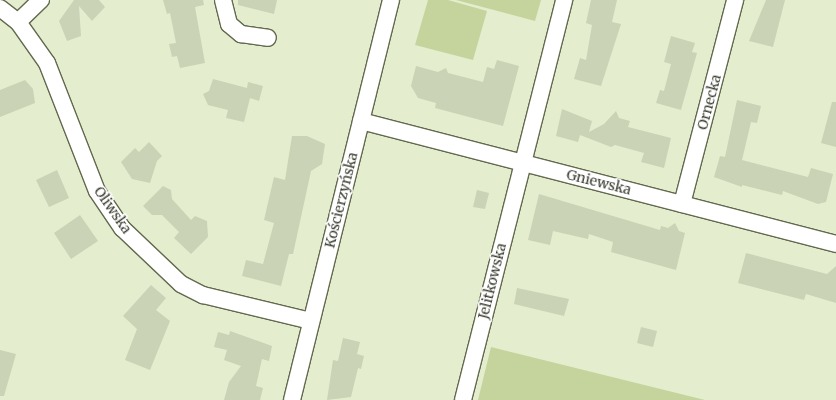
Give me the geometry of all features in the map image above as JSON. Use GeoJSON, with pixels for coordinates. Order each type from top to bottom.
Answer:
{"type":"FeatureCollection","features":[{"type":"Feature","properties":{"kind":"street"},"geometry":{"type":"LineString","coordinates":[[18,22],[41,0]]}},
{"type":"Feature","properties":{"kind":"street"},"geometry":{"type":"LineString","coordinates":[[223,0],[229,24],[241,34],[268,38]]}},
{"type":"Feature","properties":{"kind":"street","name":"Kościerzyńska"},"geometry":{"type":"LineString","coordinates":[[292,400],[391,0]]}},
{"type":"Feature","properties":{"kind":"street"},"geometry":{"type":"LineString","coordinates":[[521,162],[564,0]]}},
{"type":"Feature","properties":{"kind":"street","name":"Ornecka"},"geometry":{"type":"LineString","coordinates":[[682,204],[735,0]]}},
{"type":"Feature","properties":{"kind":"street","name":"Oliwska"},"geometry":{"type":"LineString","coordinates":[[0,8],[18,22],[47,63],[97,191],[122,228],[186,287],[203,295],[311,321]]}},
{"type":"Feature","properties":{"kind":"street","name":"Gniewska"},"geometry":{"type":"LineString","coordinates":[[361,121],[836,244]]}},
{"type":"Feature","properties":{"kind":"street","name":"Jelitkowska"},"geometry":{"type":"LineString","coordinates":[[463,400],[521,162]]}},
{"type":"Feature","properties":{"kind":"green space"},"geometry":{"type":"Polygon","coordinates":[[[428,0],[448,0],[487,11],[473,60],[415,45],[428,0]]]}},
{"type":"Feature","properties":{"kind":"green space"},"geometry":{"type":"Polygon","coordinates":[[[456,0],[541,0],[535,21],[456,0]]]}},
{"type":"Feature","properties":{"kind":"green space"},"geometry":{"type":"Polygon","coordinates":[[[491,347],[705,400],[478,400],[491,347]]]}},
{"type":"Feature","properties":{"kind":"building"},"geometry":{"type":"Polygon","coordinates":[[[74,0],[99,0],[105,7],[92,21],[79,6],[81,36],[67,41],[59,21],[74,0]]]}},
{"type":"Feature","properties":{"kind":"building"},"geometry":{"type":"Polygon","coordinates":[[[163,0],[203,0],[204,5],[195,7],[205,63],[180,68],[177,56],[172,57],[169,44],[176,43],[170,13],[167,14],[163,0]]]}},
{"type":"Feature","properties":{"kind":"building"},"geometry":{"type":"Polygon","coordinates":[[[238,0],[277,0],[274,14],[238,5],[238,0]]]}},
{"type":"Feature","properties":{"kind":"building"},"geometry":{"type":"Polygon","coordinates":[[[591,0],[617,0],[612,22],[621,24],[601,86],[574,79],[580,58],[586,60],[592,25],[586,23],[591,0]]]}},
{"type":"Feature","properties":{"kind":"building"},"geometry":{"type":"Polygon","coordinates":[[[766,0],[785,0],[773,47],[749,41],[766,0]]]}},
{"type":"Feature","properties":{"kind":"building"},"geometry":{"type":"Polygon","coordinates":[[[671,36],[695,43],[692,52],[697,53],[681,110],[656,103],[660,90],[664,91],[671,64],[664,62],[671,36]]]}},
{"type":"Feature","properties":{"kind":"building"},"geometry":{"type":"Polygon","coordinates":[[[497,60],[519,66],[503,126],[435,108],[436,103],[418,98],[411,86],[416,66],[438,72],[446,68],[448,73],[483,82],[487,67],[494,69],[497,60]]]}},
{"type":"Feature","properties":{"kind":"building"},"geometry":{"type":"Polygon","coordinates":[[[213,79],[247,88],[248,82],[263,86],[259,101],[250,98],[244,122],[226,118],[228,110],[208,105],[203,94],[209,91],[213,79]]]}},
{"type":"Feature","properties":{"kind":"building"},"geometry":{"type":"Polygon","coordinates":[[[25,80],[33,89],[35,103],[0,117],[0,90],[25,80]]]}},
{"type":"Feature","properties":{"kind":"building"},"geometry":{"type":"Polygon","coordinates":[[[737,100],[761,106],[757,123],[751,122],[742,160],[808,177],[811,168],[833,174],[826,202],[818,204],[783,191],[782,195],[742,185],[742,187],[714,177],[720,156],[725,157],[737,100]]]}},
{"type":"Feature","properties":{"kind":"building"},"geometry":{"type":"Polygon","coordinates":[[[832,102],[836,102],[836,147],[821,143],[832,102]]]}},
{"type":"Feature","properties":{"kind":"building"},"geometry":{"type":"Polygon","coordinates":[[[562,109],[592,121],[589,132],[604,124],[616,111],[619,118],[630,121],[628,127],[671,138],[664,168],[641,162],[644,153],[615,145],[611,147],[580,135],[578,142],[556,136],[562,109]]]}},
{"type":"Feature","properties":{"kind":"building"},"geometry":{"type":"Polygon","coordinates":[[[292,136],[307,136],[325,144],[322,164],[311,171],[293,254],[289,254],[281,286],[242,276],[246,260],[263,264],[274,223],[264,220],[274,177],[285,180],[292,136]]]}},
{"type":"Feature","properties":{"kind":"building"},"geometry":{"type":"Polygon","coordinates":[[[149,142],[162,156],[157,161],[150,183],[132,179],[121,162],[135,148],[139,152],[149,142]]]}},
{"type":"Feature","properties":{"kind":"building"},"geometry":{"type":"Polygon","coordinates":[[[57,170],[69,198],[49,207],[36,180],[57,170]]]}},
{"type":"Feature","properties":{"kind":"building"},"geometry":{"type":"Polygon","coordinates":[[[163,186],[171,190],[172,199],[191,220],[195,216],[207,221],[208,237],[191,254],[174,238],[179,232],[162,215],[152,215],[143,206],[163,186]]]}},
{"type":"Feature","properties":{"kind":"building"},"geometry":{"type":"Polygon","coordinates":[[[477,190],[489,193],[485,209],[473,207],[477,190]]]}},
{"type":"Feature","properties":{"kind":"building"},"geometry":{"type":"Polygon","coordinates":[[[539,194],[660,230],[661,226],[668,228],[675,223],[679,231],[685,233],[676,270],[611,252],[613,242],[589,234],[588,239],[553,231],[550,245],[528,240],[539,194]]]}},
{"type":"Feature","properties":{"kind":"building"},"geometry":{"type":"Polygon","coordinates":[[[80,215],[98,241],[71,259],[54,233],[80,215]]]}},
{"type":"Feature","properties":{"kind":"building"},"geometry":{"type":"Polygon","coordinates":[[[746,253],[827,274],[836,266],[836,303],[806,294],[804,300],[738,283],[746,253]]]}},
{"type":"Feature","properties":{"kind":"building"},"geometry":{"type":"Polygon","coordinates":[[[151,285],[166,298],[156,310],[170,321],[150,370],[125,360],[137,329],[123,316],[151,285]]]}},
{"type":"Feature","properties":{"kind":"building"},"geometry":{"type":"Polygon","coordinates":[[[517,288],[569,299],[564,316],[514,304],[517,288]]]}},
{"type":"Feature","properties":{"kind":"building"},"geometry":{"type":"Polygon","coordinates":[[[641,327],[657,331],[653,347],[637,343],[641,327]]]}},
{"type":"Feature","properties":{"kind":"building"},"geometry":{"type":"Polygon","coordinates":[[[230,331],[272,346],[269,361],[262,359],[256,386],[263,388],[260,400],[224,400],[229,382],[241,366],[224,360],[227,350],[214,347],[218,332],[229,335],[230,331]]]}},
{"type":"Feature","properties":{"kind":"building"},"geometry":{"type":"Polygon","coordinates":[[[343,338],[360,342],[357,354],[364,356],[361,369],[358,368],[351,397],[327,400],[333,360],[338,361],[343,338]]]}},
{"type":"Feature","properties":{"kind":"building"},"geometry":{"type":"Polygon","coordinates":[[[0,350],[16,354],[4,396],[0,396],[0,350]]]}}]}
